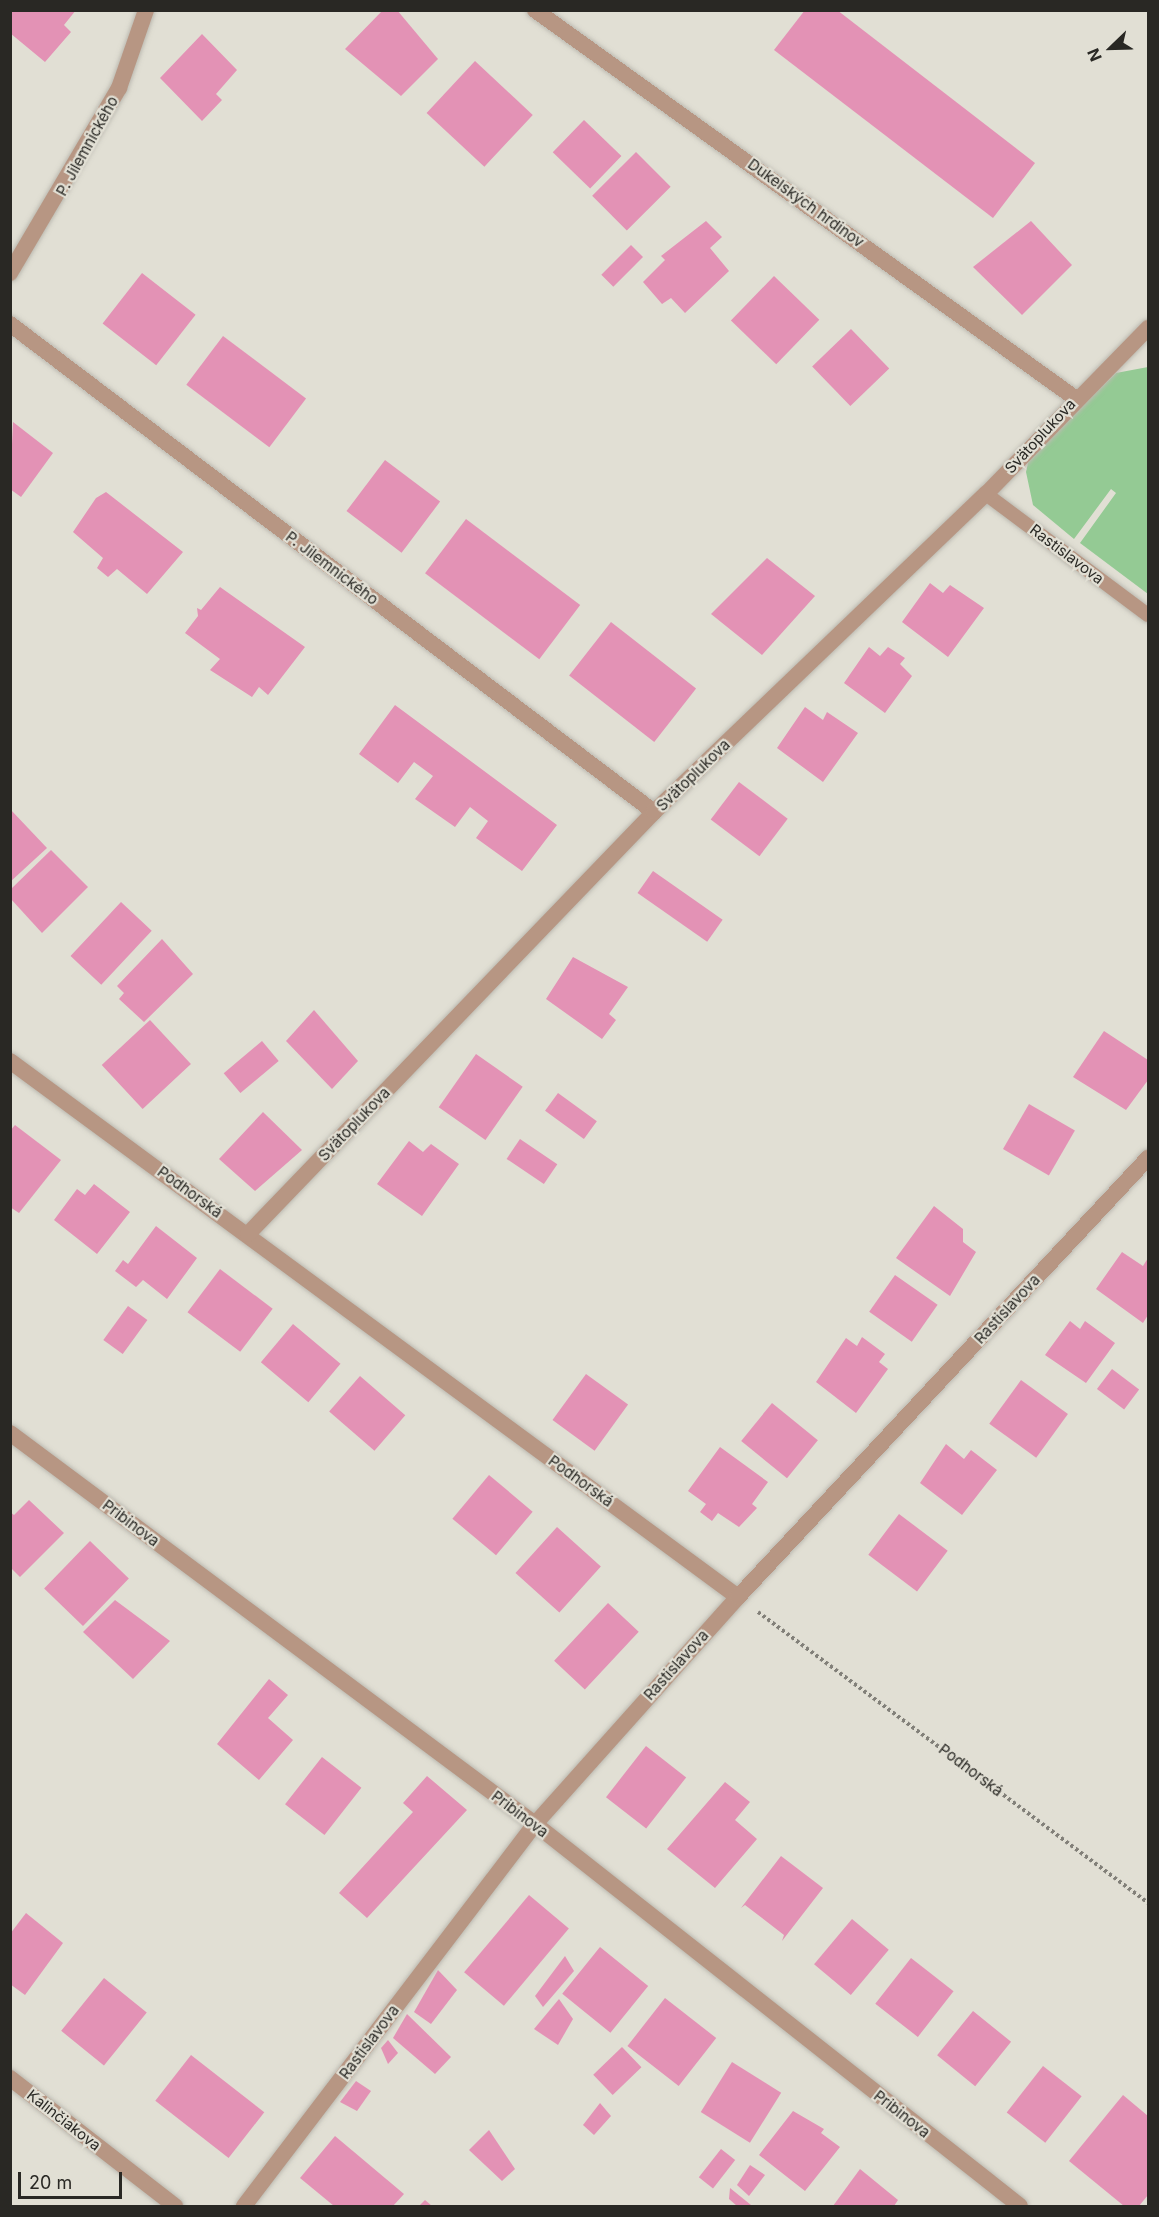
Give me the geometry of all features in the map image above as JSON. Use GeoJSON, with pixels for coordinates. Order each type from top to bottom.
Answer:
{"type":"FeatureCollection","features":[{"type":"Feature","properties":{"kind":"street","name":"P. Jilemnického"},"geometry":{"type":"LineString","coordinates":[[10,273],[119,88],[146,10]]}},
{"type":"Feature","properties":{"kind":"street","name":"Dukelských hrdinov"},"geometry":{"type":"LineString","coordinates":[[535,10],[1075,398]]}},
{"type":"Feature","properties":{"kind":"street","name":"P. Jilemnického"},"geometry":{"type":"LineString","coordinates":[[10,324],[654,812]]}},
{"type":"Feature","properties":{"kind":"street","name":"Svätoplukova"},"geometry":{"type":"LineString","coordinates":[[248,1234],[654,812],[986,494],[1075,398],[1146,333]]}},
{"type":"Feature","properties":{"kind":"street","name":"Podhorská"},"geometry":{"type":"LineString","coordinates":[[10,1061],[738,1597]]}},
{"type":"Feature","properties":{"kind":"street","name":"Rastislavova"},"geometry":{"type":"LineString","coordinates":[[244,2206],[535,1824],[738,1597],[1149,1158]]}},
{"type":"Feature","properties":{"kind":"street","name":"Pribinova"},"geometry":{"type":"LineString","coordinates":[[10,1433],[535,1824],[1020,2206]]}},
{"type":"Feature","properties":{"kind":"street","name":"Kalinčiakova"},"geometry":{"type":"LineString","coordinates":[[10,2078],[175,2206]]}},
{"type":"Feature","properties":{"kind":"lane","name":"Rastislavova"},"geometry":{"type":"LineString","coordinates":[[986,494],[1149,615]]}},
{"type":"Feature","properties":{"kind":"path","name":"Podhorská"},"geometry":{"type":"LineString","coordinates":[[738,1597],[1149,1903]]}},
{"type":"Feature","properties":{"kind":"green space"},"geometry":{"type":"Polygon","coordinates":[[[1148,367],[1148,594],[1080,543],[1116,493],[1111,489],[1074,539],[1033,505],[1026,472],[1029,458],[1116,373],[1148,367]]]}},
{"type":"Feature","properties":{"kind":"building"},"geometry":{"type":"Polygon","coordinates":[[[10,10],[76,10],[64,25],[71,32],[45,62],[10,33],[10,10]]]}},
{"type":"Feature","properties":{"kind":"building"},"geometry":{"type":"Polygon","coordinates":[[[383,10],[397,10],[438,59],[401,96],[345,49],[383,10]]]}},
{"type":"Feature","properties":{"kind":"building"},"geometry":{"type":"Polygon","coordinates":[[[805,10],[837,10],[1035,163],[993,218],[774,50],[805,10]]]}},
{"type":"Feature","properties":{"kind":"building"},"geometry":{"type":"Polygon","coordinates":[[[202,34],[237,70],[216,94],[222,100],[202,121],[160,78],[202,34]]]}},
{"type":"Feature","properties":{"kind":"building"},"geometry":{"type":"Polygon","coordinates":[[[475,61],[533,115],[484,167],[427,113],[475,61]]]}},
{"type":"Feature","properties":{"kind":"building"},"geometry":{"type":"Polygon","coordinates":[[[584,120],[621,156],[590,188],[553,152],[584,120]]]}},
{"type":"Feature","properties":{"kind":"building"},"geometry":{"type":"Polygon","coordinates":[[[636,152],[671,187],[627,230],[592,196],[636,152]]]}},
{"type":"Feature","properties":{"kind":"building"},"geometry":{"type":"Polygon","coordinates":[[[706,221],[722,237],[710,248],[729,271],[685,313],[671,298],[662,304],[643,282],[665,260],[661,256],[706,221]]]}},
{"type":"Feature","properties":{"kind":"building"},"geometry":{"type":"Polygon","coordinates":[[[1031,221],[1072,265],[1022,315],[973,267],[1031,221]]]}},
{"type":"Feature","properties":{"kind":"building"},"geometry":{"type":"Polygon","coordinates":[[[631,245],[643,257],[613,287],[601,275],[631,245]]]}},
{"type":"Feature","properties":{"kind":"building"},"geometry":{"type":"Polygon","coordinates":[[[142,273],[196,315],[156,365],[103,323],[142,273]]]}},
{"type":"Feature","properties":{"kind":"building"},"geometry":{"type":"Polygon","coordinates":[[[774,276],[819,320],[776,364],[731,321],[774,276]]]}},
{"type":"Feature","properties":{"kind":"building"},"geometry":{"type":"Polygon","coordinates":[[[851,329],[889,369],[850,406],[812,367],[851,329]]]}},
{"type":"Feature","properties":{"kind":"building"},"geometry":{"type":"Polygon","coordinates":[[[223,336],[306,399],[269,447],[186,385],[223,336]]]}},
{"type":"Feature","properties":{"kind":"building"},"geometry":{"type":"Polygon","coordinates":[[[13,422],[53,453],[21,497],[10,489],[13,422]]]}},
{"type":"Feature","properties":{"kind":"building"},"geometry":{"type":"Polygon","coordinates":[[[385,460],[440,502],[402,553],[346,511],[385,460]]]}},
{"type":"Feature","properties":{"kind":"building"},"geometry":{"type":"Polygon","coordinates":[[[106,492],[183,552],[147,594],[117,569],[108,577],[97,568],[103,558],[73,532],[96,498],[106,492]]]}},
{"type":"Feature","properties":{"kind":"building"},"geometry":{"type":"Polygon","coordinates":[[[466,519],[580,605],[539,659],[425,573],[466,519]]]}},
{"type":"Feature","properties":{"kind":"building"},"geometry":{"type":"Polygon","coordinates":[[[767,558],[815,596],[762,655],[711,614],[767,558]]]}},
{"type":"Feature","properties":{"kind":"building"},"geometry":{"type":"Polygon","coordinates":[[[930,583],[943,593],[950,585],[984,608],[948,657],[902,622],[930,583]]]}},
{"type":"Feature","properties":{"kind":"building"},"geometry":{"type":"Polygon","coordinates":[[[220,587],[305,647],[268,695],[259,687],[252,697],[210,670],[220,659],[185,633],[198,616],[197,608],[201,610],[220,587]]]}},
{"type":"Feature","properties":{"kind":"building"},"geometry":{"type":"Polygon","coordinates":[[[611,622],[696,688],[654,742],[569,676],[611,622]]]}},
{"type":"Feature","properties":{"kind":"building"},"geometry":{"type":"Polygon","coordinates":[[[869,647],[880,656],[888,647],[905,658],[900,664],[912,676],[885,713],[844,683],[869,647]]]}},
{"type":"Feature","properties":{"kind":"building"},"geometry":{"type":"Polygon","coordinates":[[[395,705],[557,825],[522,871],[476,838],[488,821],[470,807],[455,827],[415,799],[433,776],[414,762],[398,783],[359,754],[395,705]]]}},
{"type":"Feature","properties":{"kind":"building"},"geometry":{"type":"Polygon","coordinates":[[[805,707],[823,720],[827,712],[858,733],[823,782],[777,748],[805,707]]]}},
{"type":"Feature","properties":{"kind":"building"},"geometry":{"type":"Polygon","coordinates":[[[739,782],[788,819],[759,856],[711,820],[739,782]]]}},
{"type":"Feature","properties":{"kind":"building"},"geometry":{"type":"Polygon","coordinates":[[[10,809],[47,848],[10,882],[10,809]]]}},
{"type":"Feature","properties":{"kind":"building"},"geometry":{"type":"Polygon","coordinates":[[[51,850],[88,887],[42,933],[10,898],[10,890],[51,850]]]}},
{"type":"Feature","properties":{"kind":"building"},"geometry":{"type":"Polygon","coordinates":[[[653,871],[723,920],[707,942],[638,893],[653,871]]]}},
{"type":"Feature","properties":{"kind":"building"},"geometry":{"type":"Polygon","coordinates":[[[121,902],[152,931],[101,985],[71,956],[121,902]]]}},
{"type":"Feature","properties":{"kind":"building"},"geometry":{"type":"Polygon","coordinates":[[[162,939],[193,974],[144,1022],[119,999],[124,993],[117,986],[162,939]]]}},
{"type":"Feature","properties":{"kind":"building"},"geometry":{"type":"Polygon","coordinates":[[[573,957],[628,987],[609,1014],[616,1020],[602,1039],[546,999],[573,957]]]}},
{"type":"Feature","properties":{"kind":"building"},"geometry":{"type":"Polygon","coordinates":[[[314,1010],[358,1061],[332,1089],[286,1041],[314,1010]]]}},
{"type":"Feature","properties":{"kind":"building"},"geometry":{"type":"Polygon","coordinates":[[[150,1020],[191,1064],[143,1109],[102,1065],[150,1020]]]}},
{"type":"Feature","properties":{"kind":"building"},"geometry":{"type":"Polygon","coordinates":[[[1104,1031],[1148,1060],[1148,1080],[1126,1110],[1073,1077],[1104,1031]]]}},
{"type":"Feature","properties":{"kind":"building"},"geometry":{"type":"Polygon","coordinates":[[[262,1041],[279,1061],[240,1093],[224,1073],[262,1041]]]}},
{"type":"Feature","properties":{"kind":"building"},"geometry":{"type":"Polygon","coordinates":[[[476,1054],[523,1087],[485,1140],[439,1107],[476,1054]]]}},
{"type":"Feature","properties":{"kind":"building"},"geometry":{"type":"Polygon","coordinates":[[[558,1093],[597,1121],[584,1139],[545,1111],[558,1093]]]}},
{"type":"Feature","properties":{"kind":"building"},"geometry":{"type":"Polygon","coordinates":[[[1029,1104],[1075,1130],[1049,1176],[1003,1149],[1029,1104]]]}},
{"type":"Feature","properties":{"kind":"building"},"geometry":{"type":"Polygon","coordinates":[[[263,1112],[302,1150],[255,1191],[219,1159],[263,1112]]]}},
{"type":"Feature","properties":{"kind":"building"},"geometry":{"type":"Polygon","coordinates":[[[15,1125],[61,1160],[19,1213],[10,1207],[10,1131],[15,1125]]]}},
{"type":"Feature","properties":{"kind":"building"},"geometry":{"type":"Polygon","coordinates":[[[520,1139],[557,1164],[544,1184],[507,1159],[520,1139]]]}},
{"type":"Feature","properties":{"kind":"building"},"geometry":{"type":"Polygon","coordinates":[[[409,1141],[423,1152],[431,1144],[459,1164],[422,1216],[377,1184],[409,1141]]]}},
{"type":"Feature","properties":{"kind":"building"},"geometry":{"type":"Polygon","coordinates":[[[94,1184],[130,1212],[97,1254],[54,1220],[77,1189],[85,1195],[94,1184]]]}},
{"type":"Feature","properties":{"kind":"building"},"geometry":{"type":"Polygon","coordinates":[[[934,1206],[963,1229],[963,1242],[976,1252],[950,1296],[896,1258],[934,1206]]]}},
{"type":"Feature","properties":{"kind":"building"},"geometry":{"type":"Polygon","coordinates":[[[156,1226],[197,1258],[167,1299],[143,1280],[136,1287],[115,1271],[123,1260],[128,1264],[156,1226]]]}},
{"type":"Feature","properties":{"kind":"building"},"geometry":{"type":"Polygon","coordinates":[[[1122,1252],[1143,1266],[1148,1258],[1148,1315],[1143,1323],[1096,1289],[1122,1252]]]}},
{"type":"Feature","properties":{"kind":"building"},"geometry":{"type":"Polygon","coordinates":[[[220,1269],[273,1309],[240,1352],[188,1312],[220,1269]]]}},
{"type":"Feature","properties":{"kind":"building"},"geometry":{"type":"Polygon","coordinates":[[[895,1275],[938,1305],[912,1342],[869,1312],[895,1275]]]}},
{"type":"Feature","properties":{"kind":"building"},"geometry":{"type":"Polygon","coordinates":[[[128,1306],[147,1320],[123,1354],[103,1340],[128,1306]]]}},
{"type":"Feature","properties":{"kind":"building"},"geometry":{"type":"Polygon","coordinates":[[[1070,1321],[1080,1329],[1085,1321],[1115,1343],[1086,1383],[1045,1355],[1070,1321]]]}},
{"type":"Feature","properties":{"kind":"building"},"geometry":{"type":"Polygon","coordinates":[[[293,1324],[340,1364],[308,1402],[261,1362],[293,1324]]]}},
{"type":"Feature","properties":{"kind":"building"},"geometry":{"type":"Polygon","coordinates":[[[862,1337],[885,1354],[879,1362],[888,1369],[856,1413],[816,1382],[846,1338],[857,1346],[862,1337]]]}},
{"type":"Feature","properties":{"kind":"building"},"geometry":{"type":"Polygon","coordinates":[[[1112,1369],[1139,1389],[1124,1409],[1097,1389],[1112,1369]]]}},
{"type":"Feature","properties":{"kind":"building"},"geometry":{"type":"Polygon","coordinates":[[[586,1374],[628,1405],[595,1451],[552,1420],[586,1374]]]}},
{"type":"Feature","properties":{"kind":"building"},"geometry":{"type":"Polygon","coordinates":[[[360,1376],[405,1415],[374,1451],[329,1411],[360,1376]]]}},
{"type":"Feature","properties":{"kind":"building"},"geometry":{"type":"Polygon","coordinates":[[[1021,1380],[1068,1414],[1036,1458],[989,1424],[1021,1380]]]}},
{"type":"Feature","properties":{"kind":"building"},"geometry":{"type":"Polygon","coordinates":[[[772,1403],[818,1440],[787,1478],[741,1441],[772,1403]]]}},
{"type":"Feature","properties":{"kind":"building"},"geometry":{"type":"Polygon","coordinates":[[[946,1444],[964,1459],[971,1450],[997,1470],[962,1515],[920,1483],[946,1444]]]}},
{"type":"Feature","properties":{"kind":"building"},"geometry":{"type":"Polygon","coordinates":[[[720,1447],[768,1482],[752,1504],[757,1508],[739,1527],[718,1513],[712,1521],[700,1512],[706,1504],[688,1491],[720,1447]]]}},
{"type":"Feature","properties":{"kind":"building"},"geometry":{"type":"Polygon","coordinates":[[[489,1475],[533,1512],[496,1555],[452,1519],[489,1475]]]}},
{"type":"Feature","properties":{"kind":"building"},"geometry":{"type":"Polygon","coordinates":[[[29,1500],[64,1533],[20,1577],[10,1567],[10,1512],[14,1515],[29,1500]]]}},
{"type":"Feature","properties":{"kind":"building"},"geometry":{"type":"Polygon","coordinates":[[[899,1514],[948,1551],[917,1591],[868,1555],[899,1514]]]}},
{"type":"Feature","properties":{"kind":"building"},"geometry":{"type":"Polygon","coordinates":[[[557,1527],[601,1566],[559,1613],[516,1573],[557,1527]]]}},
{"type":"Feature","properties":{"kind":"building"},"geometry":{"type":"Polygon","coordinates":[[[90,1541],[129,1579],[83,1626],[44,1588],[90,1541]]]}},
{"type":"Feature","properties":{"kind":"building"},"geometry":{"type":"Polygon","coordinates":[[[115,1600],[170,1641],[133,1679],[83,1632],[115,1600]]]}},
{"type":"Feature","properties":{"kind":"building"},"geometry":{"type":"Polygon","coordinates":[[[608,1603],[639,1632],[585,1689],[554,1661],[608,1603]]]}},
{"type":"Feature","properties":{"kind":"building"},"geometry":{"type":"Polygon","coordinates":[[[269,1679],[288,1695],[268,1718],[293,1740],[259,1780],[217,1744],[269,1679]]]}},
{"type":"Feature","properties":{"kind":"building"},"geometry":{"type":"Polygon","coordinates":[[[646,1746],[686,1777],[646,1829],[606,1797],[646,1746]]]}},
{"type":"Feature","properties":{"kind":"building"},"geometry":{"type":"Polygon","coordinates":[[[322,1757],[361,1788],[324,1835],[285,1804],[322,1757]]]}},
{"type":"Feature","properties":{"kind":"building"},"geometry":{"type":"Polygon","coordinates":[[[427,1776],[467,1810],[367,1918],[339,1893],[413,1812],[403,1803],[427,1776]]]}},
{"type":"Feature","properties":{"kind":"building"},"geometry":{"type":"Polygon","coordinates":[[[725,1782],[750,1802],[735,1820],[757,1839],[715,1888],[667,1849],[725,1782]]]}},
{"type":"Feature","properties":{"kind":"building"},"geometry":{"type":"Polygon","coordinates":[[[781,1856],[823,1888],[782,1941],[784,1935],[745,1905],[741,1908],[781,1856]]]}},
{"type":"Feature","properties":{"kind":"building"},"geometry":{"type":"Polygon","coordinates":[[[529,1895],[569,1928],[504,2006],[464,1972],[529,1895]]]}},
{"type":"Feature","properties":{"kind":"building"},"geometry":{"type":"Polygon","coordinates":[[[26,1913],[63,1943],[25,1995],[10,1984],[10,1934],[26,1913]]]}},
{"type":"Feature","properties":{"kind":"building"},"geometry":{"type":"Polygon","coordinates":[[[852,1919],[889,1950],[851,1995],[814,1964],[852,1919]]]}},
{"type":"Feature","properties":{"kind":"building"},"geometry":{"type":"Polygon","coordinates":[[[600,1947],[648,1986],[610,2033],[562,1994],[600,1947]]]}},
{"type":"Feature","properties":{"kind":"building"},"geometry":{"type":"Polygon","coordinates":[[[565,1956],[574,1971],[543,2007],[535,1996],[565,1956]]]}},
{"type":"Feature","properties":{"kind":"building"},"geometry":{"type":"Polygon","coordinates":[[[911,1958],[954,1991],[918,2037],[875,2004],[911,1958]]]}},
{"type":"Feature","properties":{"kind":"building"},"geometry":{"type":"Polygon","coordinates":[[[438,1970],[457,1990],[431,2024],[414,2012],[438,1970]]]}},
{"type":"Feature","properties":{"kind":"building"},"geometry":{"type":"Polygon","coordinates":[[[104,1978],[147,2013],[104,2065],[61,2031],[104,1978]]]}},
{"type":"Feature","properties":{"kind":"building"},"geometry":{"type":"Polygon","coordinates":[[[665,1998],[716,2038],[679,2086],[627,2046],[665,1998]]]}},
{"type":"Feature","properties":{"kind":"building"},"geometry":{"type":"Polygon","coordinates":[[[559,1999],[573,2019],[558,2045],[534,2029],[559,1999]]]}},
{"type":"Feature","properties":{"kind":"building"},"geometry":{"type":"Polygon","coordinates":[[[973,2011],[1011,2042],[975,2086],[937,2055],[973,2011]]]}},
{"type":"Feature","properties":{"kind":"building"},"geometry":{"type":"Polygon","coordinates":[[[407,2014],[451,2057],[435,2074],[393,2038],[407,2014]]]}},
{"type":"Feature","properties":{"kind":"building"},"geometry":{"type":"Polygon","coordinates":[[[388,2040],[398,2053],[388,2064],[381,2048],[388,2040]]]}},
{"type":"Feature","properties":{"kind":"building"},"geometry":{"type":"Polygon","coordinates":[[[622,2047],[641,2067],[613,2095],[593,2075],[622,2047]]]}},
{"type":"Feature","properties":{"kind":"building"},"geometry":{"type":"Polygon","coordinates":[[[191,2055],[264,2112],[229,2158],[155,2101],[191,2055]]]}},
{"type":"Feature","properties":{"kind":"building"},"geometry":{"type":"Polygon","coordinates":[[[732,2062],[781,2093],[750,2143],[701,2112],[732,2062]]]}},
{"type":"Feature","properties":{"kind":"building"},"geometry":{"type":"Polygon","coordinates":[[[1043,2066],[1082,2096],[1045,2143],[1007,2112],[1043,2066]]]}},
{"type":"Feature","properties":{"kind":"building"},"geometry":{"type":"Polygon","coordinates":[[[356,2081],[371,2091],[357,2111],[340,2102],[356,2081]]]}},
{"type":"Feature","properties":{"kind":"building"},"geometry":{"type":"Polygon","coordinates":[[[1123,2095],[1148,2116],[1148,2195],[1139,2206],[1124,2206],[1069,2161],[1123,2095]]]}},
{"type":"Feature","properties":{"kind":"building"},"geometry":{"type":"Polygon","coordinates":[[[600,2103],[611,2116],[594,2135],[583,2125],[600,2103]]]}},
{"type":"Feature","properties":{"kind":"building"},"geometry":{"type":"Polygon","coordinates":[[[793,2111],[824,2129],[821,2133],[840,2147],[805,2191],[759,2155],[793,2111]]]}},
{"type":"Feature","properties":{"kind":"building"},"geometry":{"type":"Polygon","coordinates":[[[489,2130],[515,2169],[502,2181],[469,2150],[489,2130]]]}},
{"type":"Feature","properties":{"kind":"building"},"geometry":{"type":"Polygon","coordinates":[[[335,2136],[404,2194],[393,2206],[334,2206],[300,2178],[335,2136]]]}},
{"type":"Feature","properties":{"kind":"building"},"geometry":{"type":"Polygon","coordinates":[[[721,2149],[735,2160],[713,2188],[699,2177],[721,2149]]]}},
{"type":"Feature","properties":{"kind":"building"},"geometry":{"type":"Polygon","coordinates":[[[750,2165],[765,2175],[749,2196],[737,2185],[750,2165]]]}},
{"type":"Feature","properties":{"kind":"building"},"geometry":{"type":"Polygon","coordinates":[[[860,2169],[898,2200],[894,2206],[833,2206],[860,2169]]]}},
{"type":"Feature","properties":{"kind":"building"},"geometry":{"type":"Polygon","coordinates":[[[730,2188],[751,2205],[737,2206],[729,2199],[730,2188]]]}},
{"type":"Feature","properties":{"kind":"building"},"geometry":{"type":"Polygon","coordinates":[[[425,2200],[432,2206],[419,2206],[425,2200]]]}}]}
